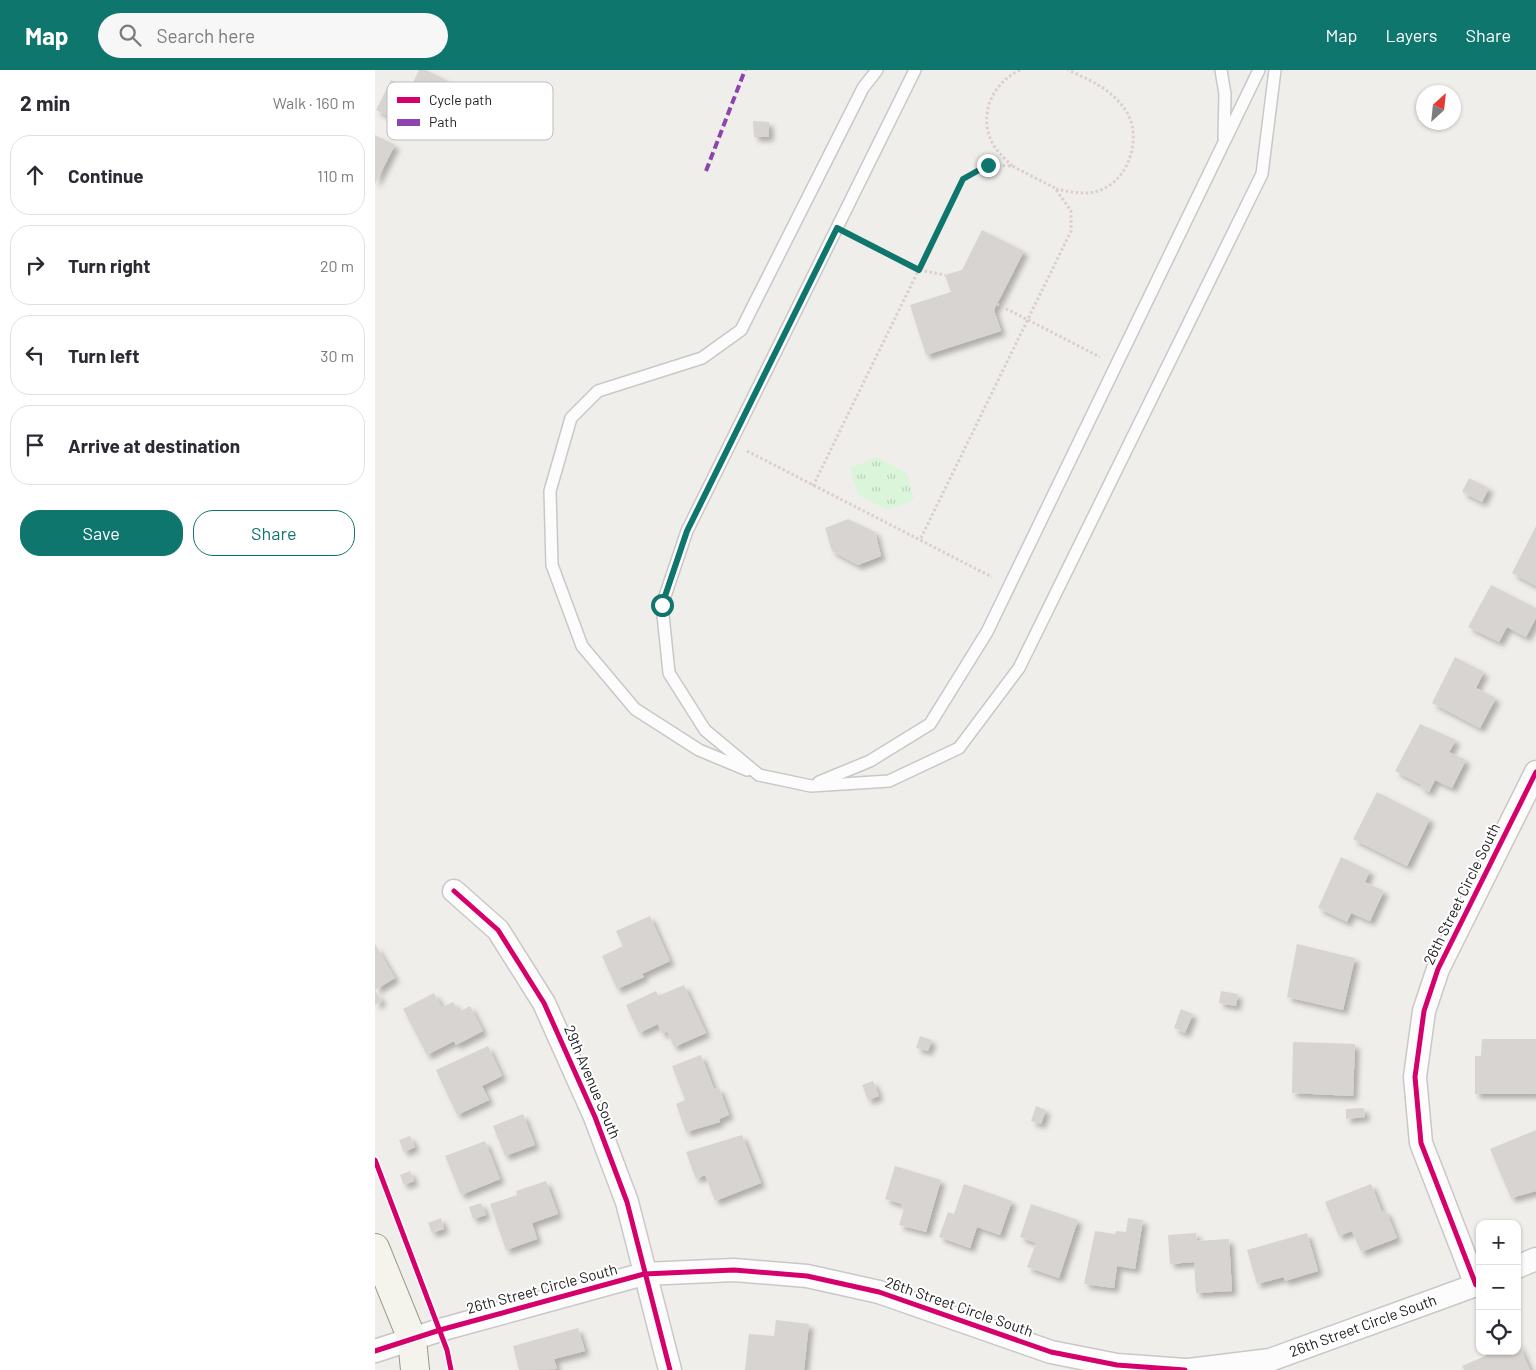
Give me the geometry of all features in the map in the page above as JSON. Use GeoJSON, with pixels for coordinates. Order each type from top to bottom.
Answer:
{"type":"FeatureCollection","features":[{"type":"Feature","properties":{"kind":"street","name":"26th Street Circle South"},"geometry":{"type":"LineString","coordinates":[[1476,1279],[1421,1143],[1415,1077],[1424,1011],[1438,969],[1536,772]]}},
{"type":"Feature","properties":{"kind":"street","name":"29th Avenue South"},"geometry":{"type":"LineString","coordinates":[[454,891],[498,930],[544,1003],[595,1117],[627,1202],[670,1370]]}},
{"type":"Feature","properties":{"kind":"street"},"geometry":{"type":"LineString","coordinates":[[375,1248],[412,1339],[415,1370]]}},
{"type":"Feature","properties":{"kind":"street"},"geometry":{"type":"LineString","coordinates":[[1521,1265],[1536,1259]]}},
{"type":"Feature","properties":{"kind":"street","name":"26th Street Circle South"},"geometry":{"type":"LineString","coordinates":[[375,1351],[644,1274],[733,1270],[807,1276],[879,1292],[1051,1352],[1117,1365],[1185,1370]]}},
{"type":"Feature","properties":{"kind":"street","name":"26th Street Circle South"},"geometry":{"type":"LineString","coordinates":[[1189,1370],[1270,1360],[1476,1285]]}},
{"type":"Feature","properties":{"kind":"lane"},"geometry":{"type":"LineString","coordinates":[[877,70],[863,88],[741,330],[702,358],[597,391],[571,418],[550,491],[552,565],[582,646],[635,709],[699,750],[759,775],[811,786],[889,781],[959,748],[1019,668],[1262,174],[1275,70]]}},
{"type":"Feature","properties":{"kind":"lane"},"geometry":{"type":"LineString","coordinates":[[759,775],[705,730],[669,673],[662,605],[687,531],[915,70]]}},
{"type":"Feature","properties":{"kind":"lane"},"geometry":{"type":"LineString","coordinates":[[1221,70],[1225,94],[1224,142]]}},
{"type":"Feature","properties":{"kind":"lane"},"geometry":{"type":"LineString","coordinates":[[811,786],[870,761],[930,724],[987,632],[1259,70]]}},
{"type":"Feature","properties":{"kind":"path"},"geometry":{"type":"LineString","coordinates":[[1020,70],[1008,75],[991,96],[985,122],[995,148],[1012,166],[1055,188],[1081,194],[1104,189],[1120,177],[1131,157],[1133,132],[1125,110],[1104,87],[1068,70]]}},
{"type":"Feature","properties":{"kind":"path"},"geometry":{"type":"LineString","coordinates":[[813,486],[963,179],[988,165],[1012,166]]}},
{"type":"Feature","properties":{"kind":"path"},"geometry":{"type":"LineString","coordinates":[[920,540],[1071,231],[1071,211],[1055,188]]}},
{"type":"Feature","properties":{"kind":"path"},"geometry":{"type":"LineString","coordinates":[[837,228],[919,270],[945,275]]}},
{"type":"Feature","properties":{"kind":"path"},"geometry":{"type":"LineString","coordinates":[[997,304],[1116,366]]}},
{"type":"Feature","properties":{"kind":"path"},"geometry":{"type":"LineString","coordinates":[[730,443],[1010,586]]}},
{"type":"Feature","properties":{"kind":"green space"},"geometry":{"type":"Polygon","coordinates":[[[877,457],[907,473],[914,500],[888,510],[858,495],[850,468],[877,457]]]}},
{"type":"Feature","properties":{"kind":"building"},"geometry":{"type":"Polygon","coordinates":[[[419,70],[426,70],[450,82],[413,82],[419,70]]]}},
{"type":"Feature","properties":{"kind":"building"},"geometry":{"type":"Polygon","coordinates":[[[387,88],[387,116],[376,110],[387,88]]]}},
{"type":"Feature","properties":{"kind":"building"},"geometry":{"type":"Polygon","coordinates":[[[753,121],[769,122],[769,137],[754,137],[753,121]]]}},
{"type":"Feature","properties":{"kind":"building"},"geometry":{"type":"Polygon","coordinates":[[[375,135],[395,145],[375,184],[375,135]]]}},
{"type":"Feature","properties":{"kind":"building"},"geometry":{"type":"Polygon","coordinates":[[[982,230],[1024,251],[994,310],[1001,331],[926,355],[910,305],[951,292],[945,275],[962,270],[982,230]]]}},
{"type":"Feature","properties":{"kind":"building"},"geometry":{"type":"Polygon","coordinates":[[[1469,478],[1489,488],[1482,502],[1462,492],[1469,478]]]}},
{"type":"Feature","properties":{"kind":"building"},"geometry":{"type":"Polygon","coordinates":[[[848,519],[875,532],[881,556],[858,565],[832,551],[825,528],[848,519]]]}},
{"type":"Feature","properties":{"kind":"building"},"geometry":{"type":"Polygon","coordinates":[[[1536,526],[1536,586],[1512,573],[1536,526]]]}},
{"type":"Feature","properties":{"kind":"building"},"geometry":{"type":"Polygon","coordinates":[[[1491,585],[1536,608],[1536,618],[1526,637],[1507,627],[1499,642],[1468,627],[1491,585]]]}},
{"type":"Feature","properties":{"kind":"building"},"geometry":{"type":"Polygon","coordinates":[[[1455,657],[1484,672],[1476,688],[1496,698],[1480,728],[1432,703],[1455,657]]]}},
{"type":"Feature","properties":{"kind":"building"},"geometry":{"type":"Polygon","coordinates":[[[1420,724],[1456,740],[1449,752],[1466,760],[1452,788],[1435,780],[1429,792],[1420,787],[1422,785],[1395,771],[1420,724]]]}},
{"type":"Feature","properties":{"kind":"building"},"geometry":{"type":"Polygon","coordinates":[[[1377,792],[1430,819],[1407,866],[1353,839],[1377,792]]]}},
{"type":"Feature","properties":{"kind":"building"},"geometry":{"type":"Polygon","coordinates":[[[1341,857],[1370,871],[1365,882],[1384,891],[1370,921],[1351,913],[1347,922],[1318,908],[1341,857]]]}},
{"type":"Feature","properties":{"kind":"building"},"geometry":{"type":"Polygon","coordinates":[[[650,916],[670,961],[642,974],[644,977],[617,989],[602,956],[623,946],[616,931],[650,916]]]}},
{"type":"Feature","properties":{"kind":"building"},"geometry":{"type":"Polygon","coordinates":[[[375,944],[395,978],[375,990],[375,944]]]}},
{"type":"Feature","properties":{"kind":"building"},"geometry":{"type":"Polygon","coordinates":[[[1297,944],[1355,958],[1343,1010],[1287,997],[1297,944]]]}},
{"type":"Feature","properties":{"kind":"building"},"geometry":{"type":"Polygon","coordinates":[[[684,985],[706,1033],[674,1047],[667,1031],[662,1034],[658,1024],[639,1033],[626,1005],[656,991],[658,996],[684,985]]]}},
{"type":"Feature","properties":{"kind":"building"},"geometry":{"type":"Polygon","coordinates":[[[375,990],[382,1001],[375,1005],[375,990]]]}},
{"type":"Feature","properties":{"kind":"building"},"geometry":{"type":"Polygon","coordinates":[[[1221,991],[1238,994],[1236,1006],[1219,1003],[1221,991]]]}},
{"type":"Feature","properties":{"kind":"building"},"geometry":{"type":"Polygon","coordinates":[[[434,993],[442,1007],[453,1002],[459,1012],[470,1006],[483,1031],[456,1045],[454,1041],[427,1055],[403,1009],[434,993]]]}},
{"type":"Feature","properties":{"kind":"building"},"geometry":{"type":"Polygon","coordinates":[[[1181,1009],[1193,1014],[1185,1033],[1174,1028],[1181,1009]]]}},
{"type":"Feature","properties":{"kind":"building"},"geometry":{"type":"Polygon","coordinates":[[[920,1036],[932,1040],[928,1051],[916,1048],[920,1036]]]}},
{"type":"Feature","properties":{"kind":"building"},"geometry":{"type":"Polygon","coordinates":[[[1482,1039],[1536,1039],[1536,1094],[1475,1094],[1475,1056],[1481,1056],[1482,1039]]]}},
{"type":"Feature","properties":{"kind":"building"},"geometry":{"type":"Polygon","coordinates":[[[1293,1042],[1355,1044],[1353,1096],[1292,1093],[1293,1042]]]}},
{"type":"Feature","properties":{"kind":"building"},"geometry":{"type":"Polygon","coordinates":[[[488,1046],[502,1076],[482,1086],[489,1100],[457,1115],[436,1070],[488,1046]]]}},
{"type":"Feature","properties":{"kind":"building"},"geometry":{"type":"Polygon","coordinates":[[[701,1055],[714,1089],[719,1088],[729,1115],[719,1119],[720,1122],[686,1132],[676,1104],[685,1100],[672,1066],[701,1055]]]}},
{"type":"Feature","properties":{"kind":"building"},"geometry":{"type":"Polygon","coordinates":[[[873,1081],[879,1096],[868,1100],[862,1085],[873,1081]]]}},
{"type":"Feature","properties":{"kind":"building"},"geometry":{"type":"Polygon","coordinates":[[[1036,1106],[1046,1110],[1041,1124],[1031,1121],[1036,1106]]]}},
{"type":"Feature","properties":{"kind":"building"},"geometry":{"type":"Polygon","coordinates":[[[1364,1108],[1365,1117],[1346,1119],[1346,1109],[1364,1108]]]}},
{"type":"Feature","properties":{"kind":"building"},"geometry":{"type":"Polygon","coordinates":[[[523,1114],[535,1145],[505,1156],[493,1126],[523,1114]]]}},
{"type":"Feature","properties":{"kind":"building"},"geometry":{"type":"Polygon","coordinates":[[[1536,1130],[1536,1191],[1511,1198],[1490,1149],[1536,1130]]]}},
{"type":"Feature","properties":{"kind":"building"},"geometry":{"type":"Polygon","coordinates":[[[742,1135],[761,1183],[715,1201],[705,1175],[696,1179],[686,1152],[742,1135]]]}},
{"type":"Feature","properties":{"kind":"building"},"geometry":{"type":"Polygon","coordinates":[[[410,1136],[415,1147],[404,1152],[399,1140],[410,1136]]]}},
{"type":"Feature","properties":{"kind":"building"},"geometry":{"type":"Polygon","coordinates":[[[485,1141],[500,1179],[461,1195],[445,1156],[485,1141]]]}},
{"type":"Feature","properties":{"kind":"building"},"geometry":{"type":"Polygon","coordinates":[[[895,1166],[941,1180],[926,1232],[899,1225],[904,1209],[901,1208],[902,1204],[885,1199],[895,1166]]]}},
{"type":"Feature","properties":{"kind":"building"},"geometry":{"type":"Polygon","coordinates":[[[410,1171],[414,1181],[404,1185],[400,1175],[410,1171]]]}},
{"type":"Feature","properties":{"kind":"building"},"geometry":{"type":"Polygon","coordinates":[[[546,1181],[558,1214],[532,1223],[537,1239],[506,1250],[490,1204],[517,1195],[516,1191],[546,1181]]]}},
{"type":"Feature","properties":{"kind":"building"},"geometry":{"type":"Polygon","coordinates":[[[964,1184],[1012,1201],[1000,1235],[977,1227],[970,1248],[939,1237],[948,1212],[954,1214],[964,1184]]]}},
{"type":"Feature","properties":{"kind":"building"},"geometry":{"type":"Polygon","coordinates":[[[1371,1184],[1382,1212],[1386,1211],[1397,1238],[1361,1252],[1352,1231],[1339,1236],[1325,1202],[1371,1184]]]}},
{"type":"Feature","properties":{"kind":"building"},"geometry":{"type":"Polygon","coordinates":[[[481,1203],[486,1215],[473,1219],[469,1207],[481,1203]]]}},
{"type":"Feature","properties":{"kind":"building"},"geometry":{"type":"Polygon","coordinates":[[[1031,1204],[1078,1220],[1059,1278],[1027,1267],[1036,1243],[1020,1237],[1031,1204]]]}},
{"type":"Feature","properties":{"kind":"building"},"geometry":{"type":"Polygon","coordinates":[[[441,1218],[444,1229],[432,1233],[428,1223],[441,1218]]]}},
{"type":"Feature","properties":{"kind":"building"},"geometry":{"type":"Polygon","coordinates":[[[1128,1218],[1143,1220],[1135,1269],[1117,1266],[1114,1288],[1084,1284],[1095,1231],[1115,1234],[1116,1231],[1126,1232],[1128,1218]]]}},
{"type":"Feature","properties":{"kind":"building"},"geometry":{"type":"Polygon","coordinates":[[[1196,1233],[1197,1241],[1229,1239],[1232,1291],[1196,1293],[1194,1262],[1170,1264],[1168,1235],[1196,1233]]]}},
{"type":"Feature","properties":{"kind":"building"},"geometry":{"type":"Polygon","coordinates":[[[1307,1233],[1318,1271],[1285,1281],[1284,1277],[1257,1284],[1247,1250],[1307,1233]]]}},
{"type":"Feature","properties":{"kind":"building"},"geometry":{"type":"Polygon","coordinates":[[[776,1320],[809,1324],[804,1370],[745,1370],[749,1334],[774,1336],[776,1320]]]}},
{"type":"Feature","properties":{"kind":"building"},"geometry":{"type":"Polygon","coordinates":[[[578,1328],[585,1351],[554,1359],[557,1369],[519,1370],[513,1346],[578,1328]]]}},
{"type":"Feature","properties":{"kind":"building"},"geometry":{"type":"Polygon","coordinates":[[[1521,1349],[1530,1370],[1464,1370],[1462,1366],[1488,1355],[1521,1355],[1521,1349]]]}},
{"type":"Feature","properties":{"kind":"marked path"},"geometry":{"type":"LineString","coordinates":[[706,171],[745,70]]}},
{"type":"Feature","properties":{"kind":"cycle path"},"geometry":{"type":"LineString","coordinates":[[1476,1285],[1421,1143],[1415,1077],[1424,1011],[1438,969],[1536,772]]}},
{"type":"Feature","properties":{"kind":"cycle path"},"geometry":{"type":"LineString","coordinates":[[454,891],[498,930],[544,1003],[595,1117],[627,1202],[670,1370]]}},
{"type":"Feature","properties":{"kind":"cycle path"},"geometry":{"type":"LineString","coordinates":[[375,1160],[447,1350],[451,1370]]}},
{"type":"Feature","properties":{"kind":"cycle path"},"geometry":{"type":"LineString","coordinates":[[375,1351],[440,1330],[644,1274],[734,1270],[807,1276],[879,1292],[1051,1352],[1117,1365],[1185,1370]]}},
{"type":"Feature","properties":{"kind":"route"},"geometry":{"type":"LineString","coordinates":[[662,605],[687,531],[837,228],[919,270],[963,179],[988,165]]}}]}
